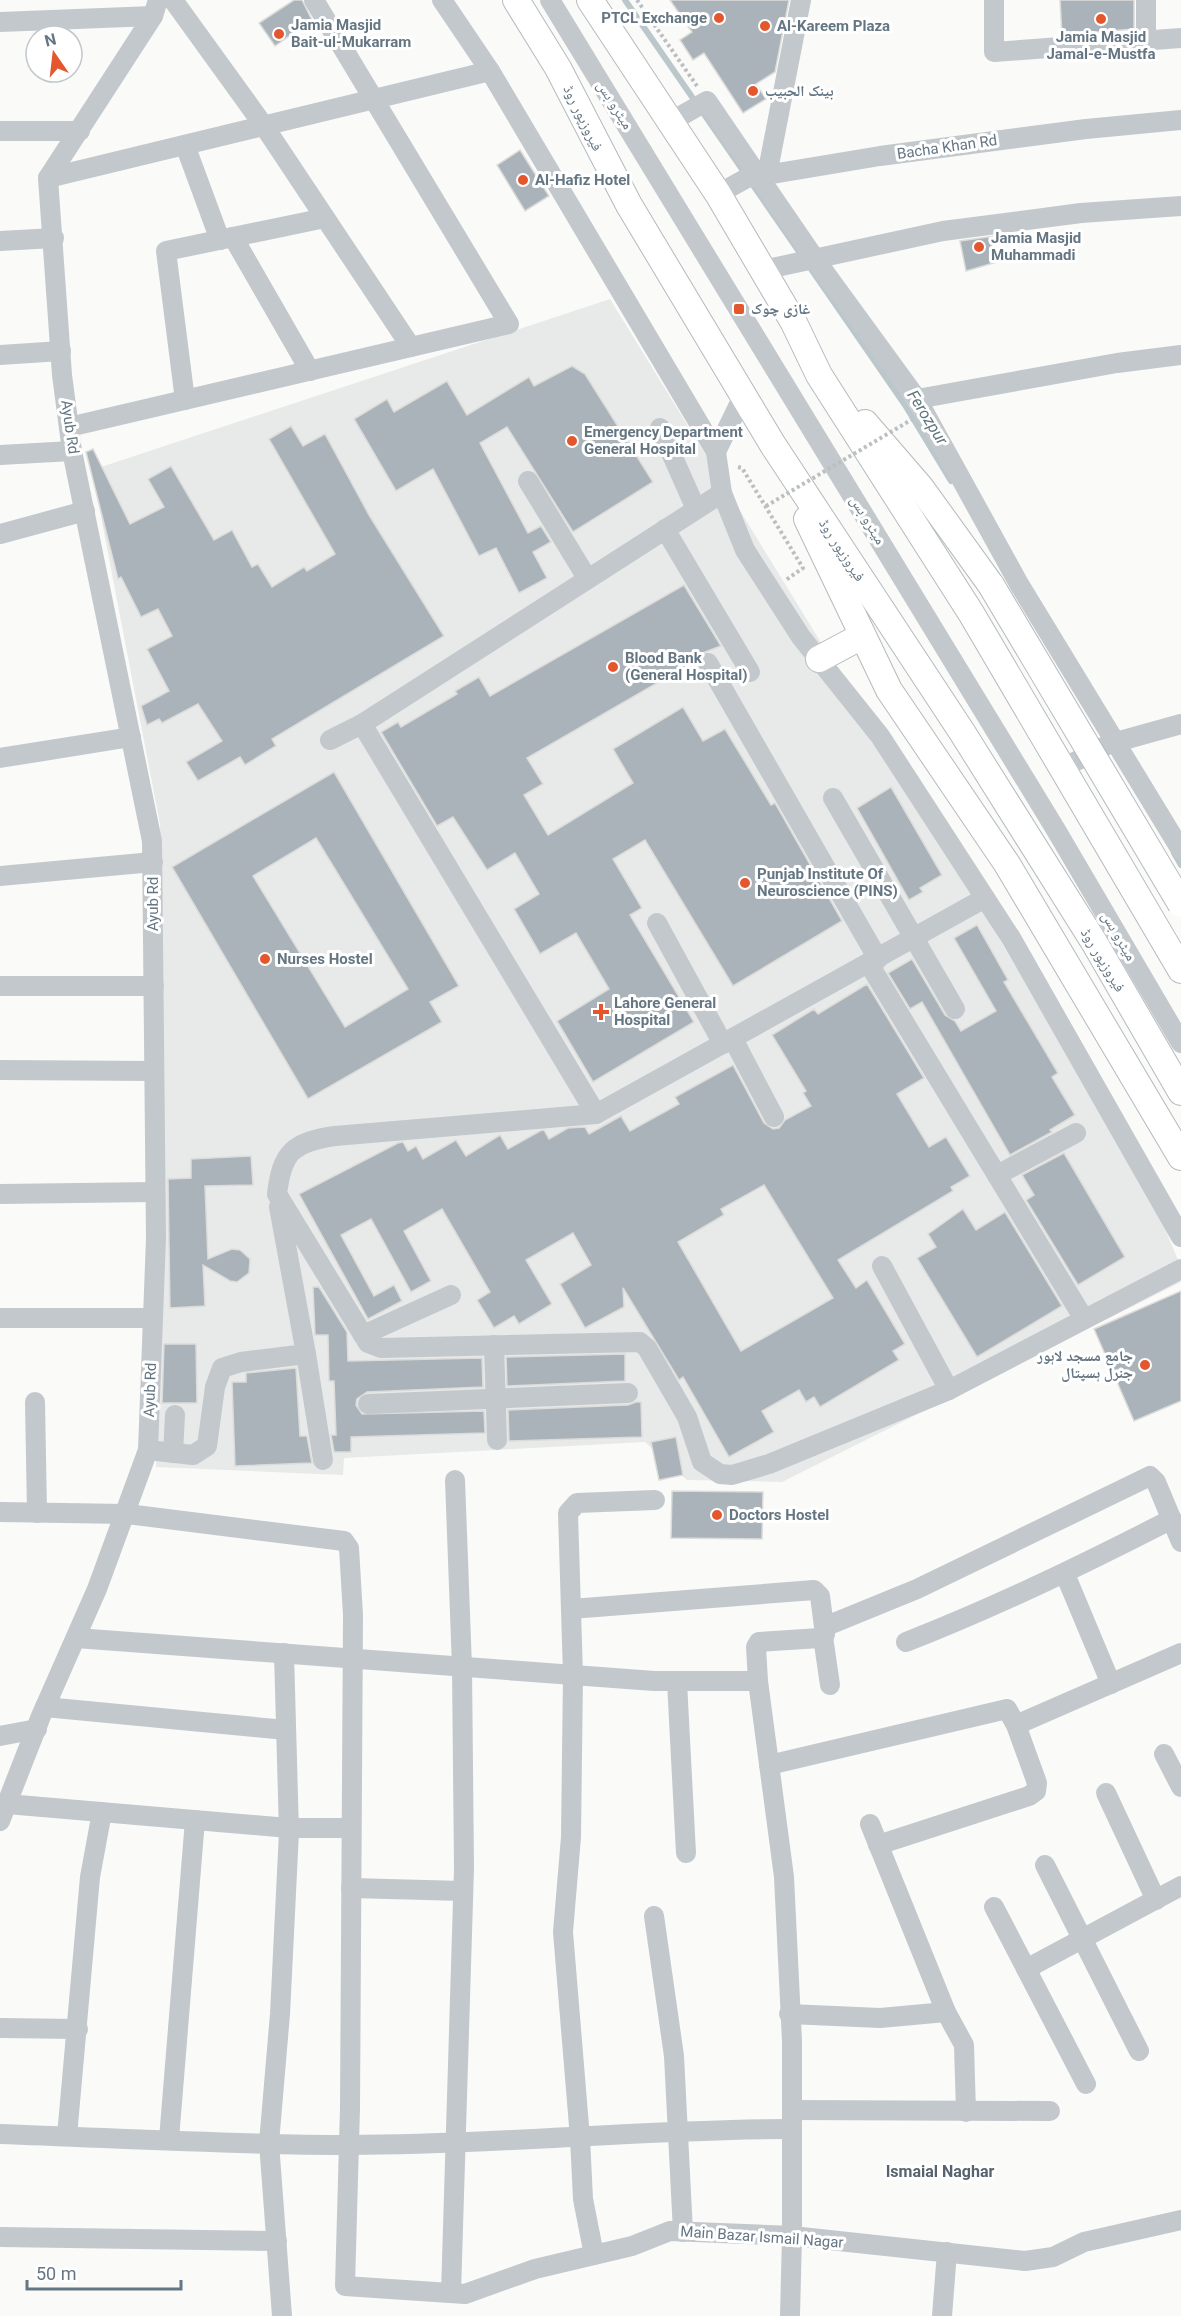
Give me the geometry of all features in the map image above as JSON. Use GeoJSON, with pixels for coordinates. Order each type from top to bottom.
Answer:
{"type":"FeatureCollection","features":[{"type":"Feature","properties":{"kind":"main road","name":"فیروزپور روڈ"},"geometry":{"type":"LineString","coordinates":[[516,0],[558,68],[607,167],[773,445],[962,732],[1094,942],[1181,1092]]}},
{"type":"Feature","properties":{"kind":"main road"},"geometry":{"type":"LineString","coordinates":[[590,0],[672,121],[718,194],[763,270],[819,375],[971,613],[1060,769],[1181,970]]}},
{"type":"Feature","properties":{"kind":"main road"},"geometry":{"type":"LineString","coordinates":[[608,26],[611,0]]}},
{"type":"Feature","properties":{"kind":"main road"},"geometry":{"type":"LineString","coordinates":[[819,375],[854,410],[921,488],[991,585],[1181,904]]}},
{"type":"Feature","properties":{"kind":"main road"},"geometry":{"type":"LineString","coordinates":[[773,445],[889,690],[1007,864],[1181,1157]]}},
{"type":"Feature","properties":{"kind":"main road"},"geometry":{"type":"LineString","coordinates":[[819,660],[862,636]]}},
{"type":"Feature","properties":{"kind":"street"},"geometry":{"type":"LineString","coordinates":[[173,0],[264,126],[411,347]]}},
{"type":"Feature","properties":{"kind":"street"},"geometry":{"type":"LineString","coordinates":[[69,427],[509,324],[314,0]]}},
{"type":"Feature","properties":{"kind":"street"},"geometry":{"type":"LineString","coordinates":[[442,0],[490,71],[716,452],[722,494],[745,550],[801,638],[880,736],[1011,938],[1181,1237]]}},
{"type":"Feature","properties":{"kind":"street","name":"میٹرو بس"},"geometry":{"type":"LineString","coordinates":[[550,0],[1056,830],[1181,1042]]}},
{"type":"Feature","properties":{"kind":"street"},"geometry":{"type":"LineString","coordinates":[[763,176],[801,0]]}},
{"type":"Feature","properties":{"kind":"street"},"geometry":{"type":"LineString","coordinates":[[994,0],[994,52],[1181,38]]}},
{"type":"Feature","properties":{"kind":"street"},"geometry":{"type":"LineString","coordinates":[[1146,0],[1146,41]]}},
{"type":"Feature","properties":{"kind":"street"},"geometry":{"type":"LineString","coordinates":[[0,22],[155,8]]}},
{"type":"Feature","properties":{"kind":"street"},"geometry":{"type":"LineString","coordinates":[[48,178],[58,159],[80,131],[155,8]]}},
{"type":"Feature","properties":{"kind":"street"},"geometry":{"type":"LineString","coordinates":[[48,178],[490,71]]}},
{"type":"Feature","properties":{"kind":"street"},"geometry":{"type":"LineString","coordinates":[[672,121],[707,101],[763,176],[815,259],[917,399],[1019,584],[1181,850]]}},
{"type":"Feature","properties":{"kind":"street","name":"Bacha Khan Rd"},"geometry":{"type":"LineString","coordinates":[[718,194],[747,178],[880,156],[1064,132],[1181,120]]}},
{"type":"Feature","properties":{"kind":"street"},"geometry":{"type":"LineString","coordinates":[[0,131],[80,131]]}},
{"type":"Feature","properties":{"kind":"street"},"geometry":{"type":"LineString","coordinates":[[184,145],[226,238],[310,371]]}},
{"type":"Feature","properties":{"kind":"street","name":"Ayub Rd"},"geometry":{"type":"LineString","coordinates":[[3,1813],[45,1707],[127,1514],[148,1450],[152,1318],[155,1192],[152,841],[72,451],[61,351],[48,178]]}},
{"type":"Feature","properties":{"kind":"street"},"geometry":{"type":"LineString","coordinates":[[763,270],[944,231],[1081,213],[1181,206]]}},
{"type":"Feature","properties":{"kind":"street"},"geometry":{"type":"LineString","coordinates":[[185,400],[166,251],[325,218]]}},
{"type":"Feature","properties":{"kind":"street"},"geometry":{"type":"LineString","coordinates":[[0,241],[54,238]]}},
{"type":"Feature","properties":{"kind":"street"},"geometry":{"type":"LineString","coordinates":[[0,355],[61,351]]}},
{"type":"Feature","properties":{"kind":"street"},"geometry":{"type":"LineString","coordinates":[[917,399],[1117,363],[1181,355]]}},
{"type":"Feature","properties":{"kind":"street"},"geometry":{"type":"LineString","coordinates":[[716,452],[744,394]]}},
{"type":"Feature","properties":{"kind":"street"},"geometry":{"type":"LineString","coordinates":[[660,428],[696,510]]}},
{"type":"Feature","properties":{"kind":"street"},"geometry":{"type":"LineString","coordinates":[[0,455],[72,451]]}},
{"type":"Feature","properties":{"kind":"street"},"geometry":{"type":"LineString","coordinates":[[528,481],[586,578]]}},
{"type":"Feature","properties":{"kind":"street"},"geometry":{"type":"LineString","coordinates":[[330,740],[362,724],[586,578],[722,494]]}},
{"type":"Feature","properties":{"kind":"street"},"geometry":{"type":"LineString","coordinates":[[0,534],[85,511]]}},
{"type":"Feature","properties":{"kind":"street"},"geometry":{"type":"LineString","coordinates":[[664,529],[750,672]]}},
{"type":"Feature","properties":{"kind":"street"},"geometry":{"type":"LineString","coordinates":[[708,663],[874,962],[997,1175],[1084,1319]]}},
{"type":"Feature","properties":{"kind":"street"},"geometry":{"type":"LineString","coordinates":[[1060,769],[1115,742],[1181,723]]}},
{"type":"Feature","properties":{"kind":"street"},"geometry":{"type":"LineString","coordinates":[[362,724],[596,1114]]}},
{"type":"Feature","properties":{"kind":"street"},"geometry":{"type":"LineString","coordinates":[[0,758],[131,737]]}},
{"type":"Feature","properties":{"kind":"street"},"geometry":{"type":"LineString","coordinates":[[833,798],[955,1009]]}},
{"type":"Feature","properties":{"kind":"street"},"geometry":{"type":"LineString","coordinates":[[0,876],[153,861]]}},
{"type":"Feature","properties":{"kind":"street"},"geometry":{"type":"LineString","coordinates":[[323,1460],[277,1194],[284,1160],[303,1141],[334,1136],[596,1114],[916,939],[985,898]]}},
{"type":"Feature","properties":{"kind":"street"},"geometry":{"type":"LineString","coordinates":[[657,923],[774,1117]]}},
{"type":"Feature","properties":{"kind":"street"},"geometry":{"type":"LineString","coordinates":[[0,986],[153,986]]}},
{"type":"Feature","properties":{"kind":"street"},"geometry":{"type":"LineString","coordinates":[[0,1070],[154,1071]]}},
{"type":"Feature","properties":{"kind":"street"},"geometry":{"type":"LineString","coordinates":[[997,1175],[1076,1133]]}},
{"type":"Feature","properties":{"kind":"street"},"geometry":{"type":"LineString","coordinates":[[0,1194],[155,1192]]}},
{"type":"Feature","properties":{"kind":"street"},"geometry":{"type":"LineString","coordinates":[[277,1194],[368,1343],[381,1348],[640,1342],[647,1348],[687,1417],[702,1462],[720,1474],[732,1475],[769,1464],[949,1390],[1181,1269]]}},
{"type":"Feature","properties":{"kind":"street"},"geometry":{"type":"LineString","coordinates":[[882,1266],[949,1390]]}},
{"type":"Feature","properties":{"kind":"street"},"geometry":{"type":"LineString","coordinates":[[363,1335],[451,1295]]}},
{"type":"Feature","properties":{"kind":"street"},"geometry":{"type":"LineString","coordinates":[[0,1318],[152,1318]]}},
{"type":"Feature","properties":{"kind":"street"},"geometry":{"type":"LineString","coordinates":[[494,1345],[497,1440]]}},
{"type":"Feature","properties":{"kind":"street"},"geometry":{"type":"LineString","coordinates":[[148,1450],[193,1455],[207,1446],[215,1387],[222,1368],[240,1362],[306,1354]]}},
{"type":"Feature","properties":{"kind":"street"},"geometry":{"type":"LineString","coordinates":[[369,1404],[628,1393]]}},
{"type":"Feature","properties":{"kind":"street"},"geometry":{"type":"LineString","coordinates":[[35,1402],[37,1513]]}},
{"type":"Feature","properties":{"kind":"street"},"geometry":{"type":"LineString","coordinates":[[173,1453],[174,1415]]}},
{"type":"Feature","properties":{"kind":"street"},"geometry":{"type":"LineString","coordinates":[[790,2316],[792,2119],[784,1876],[758,1681],[756,1647],[759,1642],[823,1632],[1150,1476],[1156,1482],[1181,1542]]}},
{"type":"Feature","properties":{"kind":"street"},"geometry":{"type":"LineString","coordinates":[[451,2293],[463,1891],[462,1667],[455,1480]]}},
{"type":"Feature","properties":{"kind":"street"},"geometry":{"type":"LineString","coordinates":[[594,2255],[583,2199],[563,1932],[571,1837],[573,1675],[568,1513],[570,1507],[577,1503],[656,1500]]}},
{"type":"Feature","properties":{"kind":"street"},"geometry":{"type":"LineString","coordinates":[[0,1512],[127,1514],[344,1541],[349,1548],[352,1660],[349,2145]]}},
{"type":"Feature","properties":{"kind":"street"},"geometry":{"type":"LineString","coordinates":[[906,1642],[988,1610],[1065,1574],[1172,1519]]}},
{"type":"Feature","properties":{"kind":"street"},"geometry":{"type":"LineString","coordinates":[[1065,1574],[1111,1684]]}},
{"type":"Feature","properties":{"kind":"street"},"geometry":{"type":"LineString","coordinates":[[571,1609],[814,1590],[820,1596],[830,1685]]}},
{"type":"Feature","properties":{"kind":"street"},"geometry":{"type":"LineString","coordinates":[[76,1638],[677,1682],[758,1681]]}},
{"type":"Feature","properties":{"kind":"street"},"geometry":{"type":"LineString","coordinates":[[282,2316],[269,2143],[280,2014],[289,1827],[284,1653]]}},
{"type":"Feature","properties":{"kind":"street"},"geometry":{"type":"LineString","coordinates":[[1016,1725],[1181,1653]]}},
{"type":"Feature","properties":{"kind":"street"},"geometry":{"type":"LineString","coordinates":[[677,1682],[686,1853]]}},
{"type":"Feature","properties":{"kind":"street"},"geometry":{"type":"LineString","coordinates":[[45,1707],[285,1730]]}},
{"type":"Feature","properties":{"kind":"street"},"geometry":{"type":"LineString","coordinates":[[769,1765],[1003,1709],[1009,1711],[1037,1783],[1036,1791],[1029,1796],[878,1845]]}},
{"type":"Feature","properties":{"kind":"street"},"geometry":{"type":"LineString","coordinates":[[0,1736],[37,1729]]}},
{"type":"Feature","properties":{"kind":"street"},"geometry":{"type":"LineString","coordinates":[[1164,1754],[1181,1787]]}},
{"type":"Feature","properties":{"kind":"street"},"geometry":{"type":"LineString","coordinates":[[1106,1793],[1156,1900]]}},
{"type":"Feature","properties":{"kind":"street"},"geometry":{"type":"LineString","coordinates":[[3,1813],[102,1812],[289,1827],[351,1828]]}},
{"type":"Feature","properties":{"kind":"street"},"geometry":{"type":"LineString","coordinates":[[67,2136],[90,1877],[102,1812]]}},
{"type":"Feature","properties":{"kind":"street"},"geometry":{"type":"LineString","coordinates":[[169,2139],[195,1820]]}},
{"type":"Feature","properties":{"kind":"street"},"geometry":{"type":"LineString","coordinates":[[870,1824],[946,2012],[963,2045],[966,2112]]}},
{"type":"Feature","properties":{"kind":"street"},"geometry":{"type":"LineString","coordinates":[[1045,1865],[1139,2051]]}},
{"type":"Feature","properties":{"kind":"street"},"geometry":{"type":"LineString","coordinates":[[1026,1969],[1181,1886]]}},
{"type":"Feature","properties":{"kind":"street"},"geometry":{"type":"LineString","coordinates":[[351,1888],[463,1891]]}},
{"type":"Feature","properties":{"kind":"street"},"geometry":{"type":"LineString","coordinates":[[994,1906],[1086,2084]]}},
{"type":"Feature","properties":{"kind":"street"},"geometry":{"type":"LineString","coordinates":[[654,1916],[674,2056],[683,2232]]}},
{"type":"Feature","properties":{"kind":"street"},"geometry":{"type":"LineString","coordinates":[[789,2014],[880,2018],[946,2012]]}},
{"type":"Feature","properties":{"kind":"street"},"geometry":{"type":"LineString","coordinates":[[0,2028],[78,2029]]}},
{"type":"Feature","properties":{"kind":"street"},"geometry":{"type":"LineString","coordinates":[[0,2134],[349,2145],[580,2138],[679,2131],[792,2119],[1050,2111]]}},
{"type":"Feature","properties":{"kind":"street","name":"Main Bazar Ismail Nagar"},"geometry":{"type":"LineString","coordinates":[[349,2145],[345,2286],[465,2294],[535,2269],[632,2246],[670,2231],[792,2236],[1025,2262],[1053,2257],[1084,2242],[1181,2220]]}},
{"type":"Feature","properties":{"kind":"street"},"geometry":{"type":"LineString","coordinates":[[0,2237],[277,2241]]}},
{"type":"Feature","properties":{"kind":"street"},"geometry":{"type":"LineString","coordinates":[[942,2316],[947,2252]]}},
{"type":"Feature","properties":{"kind":"path"},"geometry":{"type":"LineString","coordinates":[[637,0],[707,101]]}},
{"type":"Feature","properties":{"kind":"path"},"geometry":{"type":"LineString","coordinates":[[766,506],[911,420]]}},
{"type":"Feature","properties":{"kind":"path"},"geometry":{"type":"LineString","coordinates":[[742,468],[803,568]]}},
{"type":"Feature","properties":{"kind":"shaded area","name":"Lahore General Hospital"},"geometry":{"type":"Polygon","coordinates":[[[610,299],[911,789],[1153,1200],[1181,1267],[1181,1282],[782,1482],[687,1480],[645,1442],[344,1458],[343,1475],[156,1467],[160,824],[92,470],[610,299]]]}},
{"type":"Feature","properties":{"kind":"building","name":"Jamia Masjid Bait-ul-Mukarram"},"geometry":{"type":"Polygon","coordinates":[[[294,0],[302,0],[312,20],[275,46],[259,23],[294,0]]]}},
{"type":"Feature","properties":{"kind":"building"},"geometry":{"type":"Polygon","coordinates":[[[670,0],[789,0],[775,72],[756,84],[766,99],[743,113],[704,53],[693,60],[680,40],[692,32],[670,0]]]}},
{"type":"Feature","properties":{"kind":"building","name":"Jamia Masjid Jamal-e-Mustfa"},"geometry":{"type":"Polygon","coordinates":[[[1060,0],[1134,0],[1134,29],[1062,35],[1060,0]]]}},
{"type":"Feature","properties":{"kind":"building","name":"Al-Hafiz Hotel"},"geometry":{"type":"Polygon","coordinates":[[[520,150],[549,196],[525,211],[497,165],[520,150]]]}},
{"type":"Feature","properties":{"kind":"building","name":"Jamia Masjid Muhammadi"},"geometry":{"type":"Polygon","coordinates":[[[995,236],[997,262],[966,271],[960,241],[995,236]]]}},
{"type":"Feature","properties":{"kind":"building"},"geometry":{"type":"Polygon","coordinates":[[[572,366],[585,374],[653,482],[573,532],[507,427],[480,443],[528,533],[541,526],[551,542],[533,552],[547,578],[519,593],[496,548],[479,556],[433,469],[396,491],[354,419],[387,399],[394,412],[447,381],[467,415],[529,377],[534,386],[572,366]]]}},
{"type":"Feature","properties":{"kind":"building"},"geometry":{"type":"Polygon","coordinates":[[[291,426],[303,446],[325,434],[369,515],[444,636],[272,739],[276,746],[245,765],[240,757],[198,781],[186,762],[222,741],[198,704],[162,723],[159,719],[147,725],[141,706],[169,691],[147,649],[172,636],[158,609],[141,617],[121,577],[118,579],[86,452],[93,449],[130,524],[164,507],[148,479],[171,466],[214,540],[232,530],[252,567],[258,564],[272,587],[304,567],[307,571],[335,554],[269,439],[291,426]]]}},
{"type":"Feature","properties":{"kind":"building"},"geometry":{"type":"Polygon","coordinates":[[[684,585],[721,646],[702,653],[697,660],[527,758],[543,784],[524,795],[548,835],[633,783],[613,749],[683,707],[703,741],[725,729],[771,805],[775,803],[842,921],[733,986],[645,840],[613,859],[642,908],[630,915],[694,1022],[593,1082],[557,1021],[609,989],[576,933],[540,954],[514,909],[539,894],[515,853],[487,870],[453,817],[437,826],[381,732],[398,722],[401,727],[457,694],[455,691],[479,677],[490,696],[684,585]]]}},
{"type":"Feature","properties":{"kind":"building","name":"Nurses Hostel"},"geometry":{"type":"Polygon","coordinates":[[[334,772],[459,986],[430,1002],[442,1022],[308,1099],[172,867],[334,772]],[[316,838],[253,876],[345,1027],[408,989],[316,838]]]}},
{"type":"Feature","properties":{"kind":"building"},"geometry":{"type":"Polygon","coordinates":[[[891,787],[942,875],[920,888],[923,892],[909,900],[857,808],[891,787]]]}},
{"type":"Feature","properties":{"kind":"building"},"geometry":{"type":"Polygon","coordinates":[[[977,925],[1008,980],[1004,982],[1058,1073],[1052,1077],[1075,1115],[1050,1130],[1052,1132],[1010,1155],[922,1002],[910,1009],[888,973],[912,959],[945,1015],[955,1021],[961,1031],[996,1011],[954,938],[977,925]]]}},
{"type":"Feature","properties":{"kind":"building"},"geometry":{"type":"Polygon","coordinates":[[[867,984],[924,1078],[897,1094],[929,1147],[946,1137],[970,1176],[951,1187],[953,1191],[838,1260],[856,1288],[867,1280],[905,1344],[893,1351],[899,1360],[820,1407],[814,1397],[806,1402],[799,1390],[762,1411],[774,1432],[729,1457],[683,1377],[679,1380],[623,1288],[624,1307],[585,1328],[560,1284],[591,1265],[573,1233],[526,1260],[552,1304],[519,1324],[514,1316],[494,1328],[477,1300],[490,1292],[442,1209],[404,1231],[431,1281],[411,1292],[371,1219],[341,1235],[374,1296],[394,1285],[402,1301],[368,1319],[299,1194],[403,1142],[408,1151],[416,1146],[423,1159],[456,1140],[466,1156],[500,1135],[508,1149],[544,1130],[549,1139],[568,1128],[585,1127],[589,1134],[621,1116],[630,1131],[679,1104],[675,1097],[733,1065],[764,1123],[773,1129],[779,1128],[785,1120],[811,1106],[803,1093],[806,1091],[772,1035],[814,1009],[818,1014],[867,984]],[[764,1185],[721,1209],[724,1215],[678,1242],[741,1351],[833,1298],[764,1185]]]}},
{"type":"Feature","properties":{"kind":"building"},"geometry":{"type":"Polygon","coordinates":[[[1064,1153],[1125,1257],[1078,1285],[1026,1200],[1034,1195],[1022,1175],[1064,1153]]]}},
{"type":"Feature","properties":{"kind":"building"},"geometry":{"type":"Polygon","coordinates":[[[251,1156],[253,1185],[205,1186],[208,1259],[232,1249],[240,1250],[250,1259],[249,1273],[237,1282],[230,1281],[203,1265],[205,1306],[170,1308],[168,1179],[191,1178],[191,1159],[251,1156]]]}},
{"type":"Feature","properties":{"kind":"building"},"geometry":{"type":"Polygon","coordinates":[[[963,1209],[976,1230],[1005,1212],[1062,1306],[977,1357],[917,1258],[936,1247],[928,1234],[963,1209]]]}},
{"type":"Feature","properties":{"kind":"building"},"geometry":{"type":"Polygon","coordinates":[[[313,1287],[319,1287],[347,1332],[348,1361],[482,1358],[483,1387],[367,1392],[357,1399],[356,1405],[362,1414],[484,1411],[485,1433],[351,1437],[351,1452],[334,1452],[331,1435],[336,1435],[334,1381],[329,1381],[328,1335],[315,1335],[313,1287]]]}},
{"type":"Feature","properties":{"kind":"building","name":"جامع مسجد لاہور جنرل ہسپتال"},"geometry":{"type":"Polygon","coordinates":[[[1181,1291],[1181,1401],[1134,1421],[1094,1329],[1181,1291]]]}},
{"type":"Feature","properties":{"kind":"building"},"geometry":{"type":"Polygon","coordinates":[[[164,1344],[196,1344],[197,1403],[162,1403],[164,1344]]]}},
{"type":"Feature","properties":{"kind":"building"},"geometry":{"type":"Polygon","coordinates":[[[625,1354],[625,1381],[507,1386],[506,1357],[625,1354]]]}},
{"type":"Feature","properties":{"kind":"building"},"geometry":{"type":"Polygon","coordinates":[[[296,1368],[300,1436],[307,1436],[312,1463],[235,1466],[232,1382],[246,1382],[246,1373],[296,1368]]]}},
{"type":"Feature","properties":{"kind":"building"},"geometry":{"type":"Polygon","coordinates":[[[641,1402],[642,1437],[509,1441],[508,1410],[628,1405],[641,1402]]]}},
{"type":"Feature","properties":{"kind":"building"},"geometry":{"type":"Polygon","coordinates":[[[676,1437],[683,1475],[659,1480],[651,1442],[676,1437]]]}},
{"type":"Feature","properties":{"kind":"building","name":"Doctors Hostel"},"geometry":{"type":"Polygon","coordinates":[[[672,1491],[763,1492],[762,1539],[671,1538],[672,1491]]]}},
{"type":"Feature","properties":{"kind":"waterway","name":"Ferozpur"},"geometry":{"type":"LineString","coordinates":[[625,0],[905,405],[951,481]]}},
{"type":"Feature","properties":{"kind":"waterway","name":"Ferozpur"},"geometry":{"type":"LineString","coordinates":[[1174,853],[1181,865]]}},
{"type":"Feature","properties":{"kind":"place","name":"PTCL Exchange"},"geometry":{"type":"Point","coordinates":[719,18]}},
{"type":"Feature","properties":{"kind":"place","name":"Jamia Masjid Jamal-e-Mustfa"},"geometry":{"type":"Point","coordinates":[1101,19]}},
{"type":"Feature","properties":{"kind":"place","name":"Al-Kareem Plaza"},"geometry":{"type":"Point","coordinates":[765,26]}},
{"type":"Feature","properties":{"kind":"place","name":"Jamia Masjid Bait-ul-Mukarram"},"geometry":{"type":"Point","coordinates":[279,34]}},
{"type":"Feature","properties":{"kind":"place","name":"بينک الحبيب"},"geometry":{"type":"Point","coordinates":[753,91]}},
{"type":"Feature","properties":{"kind":"place","name":"Al-Hafiz Hotel"},"geometry":{"type":"Point","coordinates":[523,180]}},
{"type":"Feature","properties":{"kind":"place","name":"Jamia Masjid Muhammadi"},"geometry":{"type":"Point","coordinates":[979,247]}},
{"type":"Feature","properties":{"kind":"place","name":"غازی چوک"},"geometry":{"type":"Point","coordinates":[739,309]}},
{"type":"Feature","properties":{"kind":"place","name":"Emergency Department General Hospital"},"geometry":{"type":"Point","coordinates":[572,441]}},
{"type":"Feature","properties":{"kind":"place","name":"Blood Bank (General Hospital)"},"geometry":{"type":"Point","coordinates":[613,667]}},
{"type":"Feature","properties":{"kind":"place","name":"Punjab Institute Of Neuroscience (PINS)"},"geometry":{"type":"Point","coordinates":[745,883]}},
{"type":"Feature","properties":{"kind":"place","name":"Nurses Hostel"},"geometry":{"type":"Point","coordinates":[265,959]}},
{"type":"Feature","properties":{"kind":"place","name":"Lahore General Hospital"},"geometry":{"type":"Point","coordinates":[601,1012]}},
{"type":"Feature","properties":{"kind":"place","name":"جامع مسجد لاہور جنرل ہسپتال"},"geometry":{"type":"Point","coordinates":[1145,1365]}},
{"type":"Feature","properties":{"kind":"place","name":"Doctors Hostel"},"geometry":{"type":"Point","coordinates":[717,1515]}},
{"type":"Feature","properties":{"kind":"district","name":"Ismaial Naghar"},"geometry":{"type":"Point","coordinates":[940,2171]}}]}
